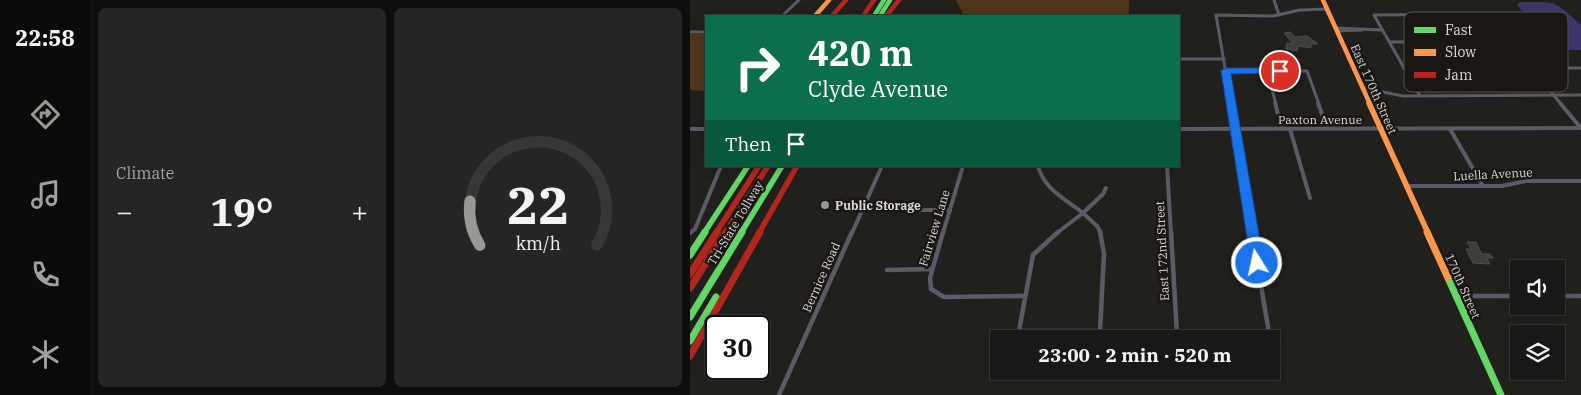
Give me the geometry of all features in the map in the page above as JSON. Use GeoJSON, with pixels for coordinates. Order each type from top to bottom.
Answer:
{"type":"FeatureCollection","features":[{"type":"Feature","properties":{"kind":"main road"},"geometry":{"type":"LineString","coordinates":[[816,15],[829,0]]}},
{"type":"Feature","properties":{"kind":"main road"},"geometry":{"type":"LineString","coordinates":[[835,15],[848,0]]}},
{"type":"Feature","properties":{"kind":"main road"},"geometry":{"type":"LineString","coordinates":[[864,15],[874,0]]}},
{"type":"Feature","properties":{"kind":"main road"},"geometry":{"type":"LineString","coordinates":[[875,15],[884,0]]}},
{"type":"Feature","properties":{"kind":"main road"},"geometry":{"type":"LineString","coordinates":[[881,15],[890,0]]}},
{"type":"Feature","properties":{"kind":"main road"},"geometry":{"type":"LineString","coordinates":[[887,15],[899,0]]}},
{"type":"Feature","properties":{"kind":"main road","name":"East 170th Street"},"geometry":{"type":"LineString","coordinates":[[1323,0],[1406,186]]}},
{"type":"Feature","properties":{"kind":"main road"},"geometry":{"type":"LineString","coordinates":[[690,255],[747,167]]}},
{"type":"Feature","properties":{"kind":"main road"},"geometry":{"type":"LineString","coordinates":[[690,274],[758,167]]}},
{"type":"Feature","properties":{"kind":"main road","name":"Tri-State Tollway"},"geometry":{"type":"LineString","coordinates":[[690,288],[767,167]]}},
{"type":"Feature","properties":{"kind":"main road","name":"Tri-State Tollway"},"geometry":{"type":"LineString","coordinates":[[690,316],[781,167]]}},
{"type":"Feature","properties":{"kind":"main road"},"geometry":{"type":"LineString","coordinates":[[690,356],[797,167]]}},
{"type":"Feature","properties":{"kind":"main road","name":"170th Street"},"geometry":{"type":"LineString","coordinates":[[1406,186],[1501,395]]}},
{"type":"Feature","properties":{"kind":"main road"},"geometry":{"type":"LineString","coordinates":[[690,341],[764,224]]}},
{"type":"Feature","properties":{"kind":"street"},"geometry":{"type":"LineString","coordinates":[[783,15],[799,0]]}},
{"type":"Feature","properties":{"kind":"street"},"geometry":{"type":"LineString","coordinates":[[1274,0],[1279,15]]}},
{"type":"Feature","properties":{"kind":"street"},"geometry":{"type":"LineString","coordinates":[[1236,129],[1216,16],[1279,15],[1304,10],[1327,9]]}},
{"type":"Feature","properties":{"kind":"street"},"geometry":{"type":"LineString","coordinates":[[1404,15],[1374,15],[1404,68]]}},
{"type":"Feature","properties":{"kind":"street"},"geometry":{"type":"LineString","coordinates":[[1336,29],[1382,30]]}},
{"type":"Feature","properties":{"kind":"street"},"geometry":{"type":"LineString","coordinates":[[690,32],[705,32]]}},
{"type":"Feature","properties":{"kind":"street"},"geometry":{"type":"LineString","coordinates":[[1389,42],[1404,42]]}},
{"type":"Feature","properties":{"kind":"street"},"geometry":{"type":"LineString","coordinates":[[1180,59],[1224,58]]}},
{"type":"Feature","properties":{"kind":"street"},"geometry":{"type":"LineString","coordinates":[[1568,68],[1581,68]]}},
{"type":"Feature","properties":{"kind":"street"},"geometry":{"type":"LineString","coordinates":[[1226,71],[1307,71],[1327,128]]}},
{"type":"Feature","properties":{"kind":"street"},"geometry":{"type":"LineString","coordinates":[[1267,71],[1282,129]]}},
{"type":"Feature","properties":{"kind":"street"},"geometry":{"type":"LineString","coordinates":[[1363,88],[1403,96],[1581,95]]}},
{"type":"Feature","properties":{"kind":"street"},"geometry":{"type":"LineString","coordinates":[[1418,92],[1420,96]]}},
{"type":"Feature","properties":{"kind":"street"},"geometry":{"type":"LineString","coordinates":[[1552,92],[1581,128]]}},
{"type":"Feature","properties":{"kind":"street","name":"Paxton Avenue"},"geometry":{"type":"LineString","coordinates":[[1180,129],[1581,128]]}},
{"type":"Feature","properties":{"kind":"street"},"geometry":{"type":"LineString","coordinates":[[690,129],[705,129]]}},
{"type":"Feature","properties":{"kind":"street","name":"East 172nd Street"},"geometry":{"type":"LineString","coordinates":[[1167,167],[1177,334],[1269,333],[1240,166],[1236,129]]}},
{"type":"Feature","properties":{"kind":"street"},"geometry":{"type":"LineString","coordinates":[[1290,129],[1310,198]]}},
{"type":"Feature","properties":{"kind":"street"},"geometry":{"type":"LineString","coordinates":[[1450,129],[1483,186]]}},
{"type":"Feature","properties":{"kind":"street"},"geometry":{"type":"LineString","coordinates":[[690,233],[695,230],[721,167]]}},
{"type":"Feature","properties":{"kind":"street","name":"Bernice Road"},"geometry":{"type":"LineString","coordinates":[[779,395],[882,167]]}},
{"type":"Feature","properties":{"kind":"street","name":"Fairview Lane"},"geometry":{"type":"LineString","coordinates":[[963,167],[932,270],[930,284],[934,292],[939,296],[1025,296]]}},
{"type":"Feature","properties":{"kind":"street"},"geometry":{"type":"LineString","coordinates":[[1038,167],[1044,181],[1082,213],[1099,228],[1104,243],[1100,331],[1019,331],[1031,260],[1036,251],[1082,213],[1104,196],[1106,188]]}},
{"type":"Feature","properties":{"kind":"street","name":"Luella Avenue"},"geometry":{"type":"LineString","coordinates":[[1406,186],[1502,186],[1526,182],[1581,181]]}},
{"type":"Feature","properties":{"kind":"street"},"geometry":{"type":"LineString","coordinates":[[908,210],[950,210]]}},
{"type":"Feature","properties":{"kind":"street"},"geometry":{"type":"LineString","coordinates":[[887,270],[932,270]]}},
{"type":"Feature","properties":{"kind":"street"},"geometry":{"type":"LineString","coordinates":[[1456,296],[1510,296]]}},
{"type":"Feature","properties":{"kind":"street"},"geometry":{"type":"LineString","coordinates":[[1565,296],[1581,296]]}},
{"type":"Feature","properties":{"kind":"shaded area"},"geometry":{"type":"Polygon","coordinates":[[[956,0],[1129,0],[1129,15],[964,15],[956,0]]]}},
{"type":"Feature","properties":{"kind":"shaded area"},"geometry":{"type":"Polygon","coordinates":[[[1520,2],[1541,2],[1554,4],[1566,12],[1524,12],[1517,5],[1520,2]]]}},
{"type":"Feature","properties":{"kind":"shaded area"},"geometry":{"type":"Polygon","coordinates":[[[1568,14],[1581,25],[1581,50],[1568,50],[1568,14]]]}},
{"type":"Feature","properties":{"kind":"shaded area"},"geometry":{"type":"Polygon","coordinates":[[[690,34],[705,34],[705,91],[690,90],[690,34]]]}},
{"type":"Feature","properties":{"kind":"building"},"geometry":{"type":"Polygon","coordinates":[[[1290,32],[1295,37],[1307,36],[1318,44],[1311,44],[1311,48],[1298,46],[1297,51],[1286,49],[1287,43],[1293,44],[1284,33],[1290,32]]]}},
{"type":"Feature","properties":{"kind":"building"},"geometry":{"type":"Polygon","coordinates":[[[1467,242],[1476,242],[1482,254],[1490,254],[1493,258],[1487,258],[1490,264],[1473,263],[1466,249],[1471,249],[1467,242]]]}},
{"type":"Feature","properties":{"kind":"traffic: fast"},"geometry":{"type":"LineString","coordinates":[[875,15],[884,0]]}},
{"type":"Feature","properties":{"kind":"traffic: fast"},"geometry":{"type":"LineString","coordinates":[[881,15],[890,0]]}},
{"type":"Feature","properties":{"kind":"traffic: fast"},"geometry":{"type":"LineString","coordinates":[[690,255],[747,167]]}},
{"type":"Feature","properties":{"kind":"traffic: fast"},"geometry":{"type":"LineString","coordinates":[[690,317],[781,167]]}},
{"type":"Feature","properties":{"kind":"traffic: fast"},"geometry":{"type":"LineString","coordinates":[[1448,278],[1501,395]]}},
{"type":"Feature","properties":{"kind":"traffic: fast"},"geometry":{"type":"LineString","coordinates":[[690,341],[716,297]]}},
{"type":"Feature","properties":{"kind":"traffic: slow"},"geometry":{"type":"LineString","coordinates":[[816,15],[829,0]]}},
{"type":"Feature","properties":{"kind":"traffic: slow"},"geometry":{"type":"LineString","coordinates":[[1323,0],[1448,278]]}},
{"type":"Feature","properties":{"kind":"traffic: jam"},"geometry":{"type":"LineString","coordinates":[[833,15],[846,0]]}},
{"type":"Feature","properties":{"kind":"traffic: jam"},"geometry":{"type":"LineString","coordinates":[[864,15],[874,0]]}},
{"type":"Feature","properties":{"kind":"traffic: jam"},"geometry":{"type":"LineString","coordinates":[[887,15],[899,0]]}},
{"type":"Feature","properties":{"kind":"traffic: jam"},"geometry":{"type":"LineString","coordinates":[[690,274],[758,167]]}},
{"type":"Feature","properties":{"kind":"traffic: jam"},"geometry":{"type":"LineString","coordinates":[[690,288],[767,167]]}},
{"type":"Feature","properties":{"kind":"traffic: jam"},"geometry":{"type":"LineString","coordinates":[[690,356],[796,167]]}},
{"type":"Feature","properties":{"kind":"place","name":"Public Storage"},"geometry":{"type":"Point","coordinates":[825,205]}},
{"type":"Feature","properties":{"kind":"route"},"geometry":{"type":"LineString","coordinates":[[1257,263],[1226,71],[1280,71]]}}]}
